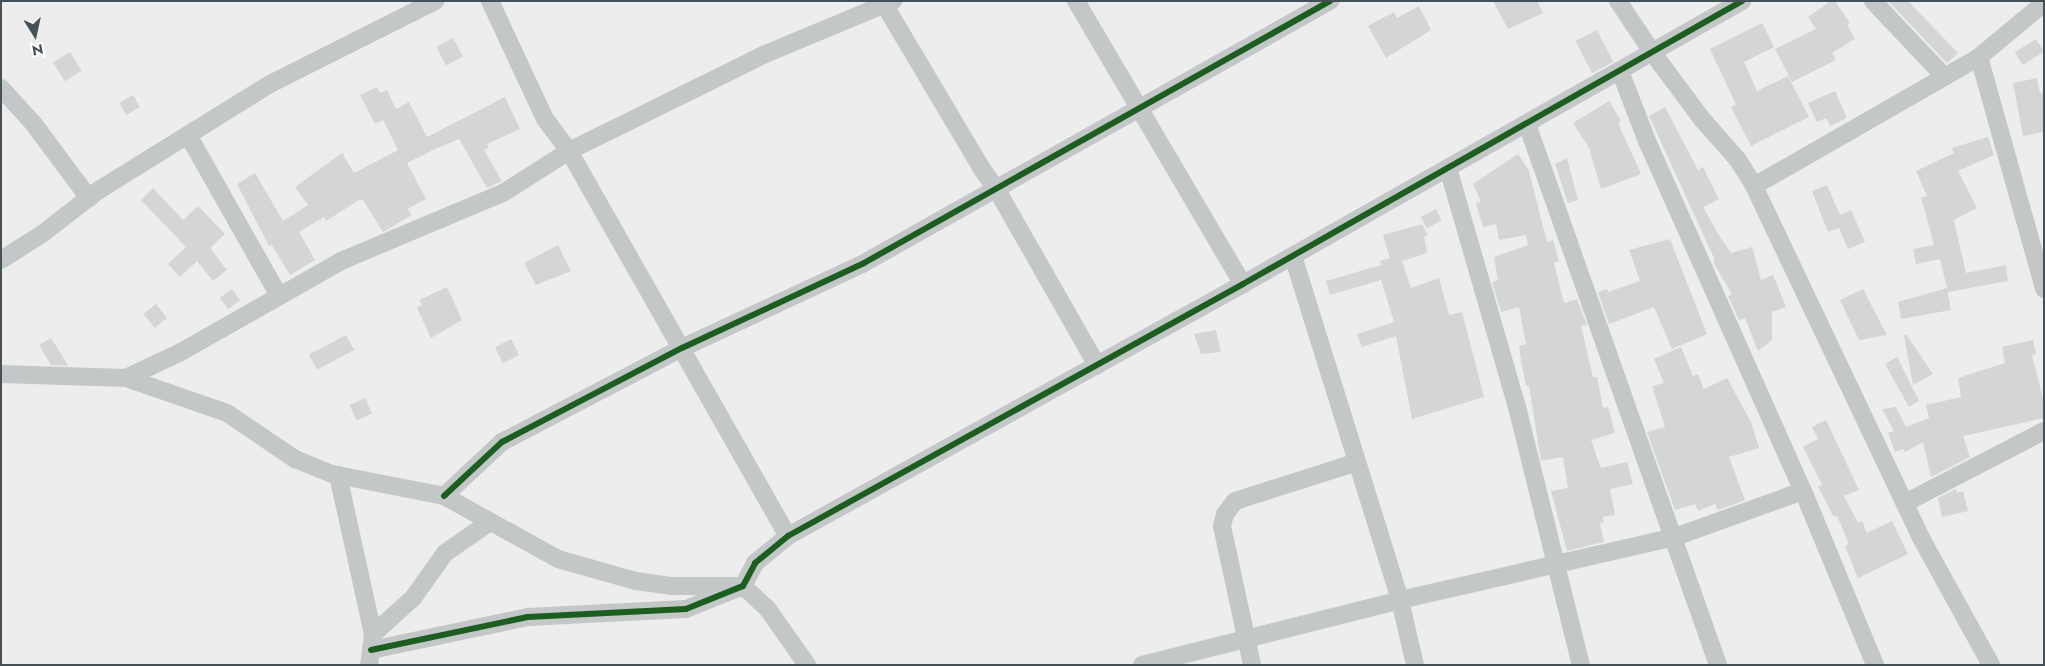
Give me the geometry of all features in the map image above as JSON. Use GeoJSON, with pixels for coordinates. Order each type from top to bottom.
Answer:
{"type":"FeatureCollection","features":[{"type":"Feature","properties":{"kind":"street"},"geometry":{"type":"LineString","coordinates":[[1,260],[42,234],[89,198],[270,84],[435,1]]}},
{"type":"Feature","properties":{"kind":"street"},"geometry":{"type":"LineString","coordinates":[[490,1],[545,119],[569,151],[788,536]]}},
{"type":"Feature","properties":{"kind":"street"},"geometry":{"type":"LineString","coordinates":[[1076,1],[1243,284]]}},
{"type":"Feature","properties":{"kind":"street"},"geometry":{"type":"LineString","coordinates":[[444,496],[502,442],[682,348],[864,263],[1141,110],[1330,1]]}},
{"type":"Feature","properties":{"kind":"street"},"geometry":{"type":"LineString","coordinates":[[1618,1],[1652,52],[1702,119],[1738,160],[1754,186],[1905,503],[1991,665]]}},
{"type":"Feature","properties":{"kind":"street"},"geometry":{"type":"LineString","coordinates":[[371,650],[528,617],[686,609],[743,586],[755,563],[788,536],[1293,256],[1742,1]]}},
{"type":"Feature","properties":{"kind":"street"},"geometry":{"type":"LineString","coordinates":[[1874,1],[1944,76]]}},
{"type":"Feature","properties":{"kind":"street"},"geometry":{"type":"LineString","coordinates":[[126,378],[182,352],[341,261],[503,193],[569,151],[763,56],[888,3],[980,166],[997,190],[1097,365]]}},
{"type":"Feature","properties":{"kind":"street"},"geometry":{"type":"LineString","coordinates":[[1754,186],[1979,57],[2044,3]]}},
{"type":"Feature","properties":{"kind":"street"},"geometry":{"type":"LineString","coordinates":[[1979,57],[2044,289]]}},
{"type":"Feature","properties":{"kind":"street"},"geometry":{"type":"LineString","coordinates":[[1620,71],[1647,141],[1804,491],[1875,665]]}},
{"type":"Feature","properties":{"kind":"street"},"geometry":{"type":"LineString","coordinates":[[1,88],[33,123],[89,198]]}},
{"type":"Feature","properties":{"kind":"street"},"geometry":{"type":"LineString","coordinates":[[1527,124],[1675,537],[1718,665]]}},
{"type":"Feature","properties":{"kind":"street"},"geometry":{"type":"LineString","coordinates":[[188,135],[279,296]]}},
{"type":"Feature","properties":{"kind":"street"},"geometry":{"type":"LineString","coordinates":[[1448,168],[1518,407],[1581,665]]}},
{"type":"Feature","properties":{"kind":"street"},"geometry":{"type":"LineString","coordinates":[[1293,256],[1400,600],[1415,665]]}},
{"type":"Feature","properties":{"kind":"street"},"geometry":{"type":"LineString","coordinates":[[1,374],[126,378],[227,413],[295,459],[338,475],[444,496],[558,560],[636,581],[671,586],[743,586],[767,608],[807,665]]}},
{"type":"Feature","properties":{"kind":"street"},"geometry":{"type":"LineString","coordinates":[[1905,503],[2044,430]]}},
{"type":"Feature","properties":{"kind":"street"},"geometry":{"type":"LineString","coordinates":[[1252,665],[1222,526],[1225,514],[1235,501],[1357,462]]}},
{"type":"Feature","properties":{"kind":"street"},"geometry":{"type":"LineString","coordinates":[[338,475],[371,650]]}},
{"type":"Feature","properties":{"kind":"street"},"geometry":{"type":"LineString","coordinates":[[1142,665],[1400,600],[1675,537],[1804,491]]}},
{"type":"Feature","properties":{"kind":"street"},"geometry":{"type":"LineString","coordinates":[[371,650],[413,598],[445,553],[490,522]]}},
{"type":"Feature","properties":{"kind":"building"},"geometry":{"type":"Polygon","coordinates":[[[1493,1],[1537,1],[1543,13],[1508,29],[1493,1]]]}},
{"type":"Feature","properties":{"kind":"building"},"geometry":{"type":"Polygon","coordinates":[[[1831,1],[1835,1],[1850,23],[1847,25],[1855,39],[1832,53],[1836,60],[1792,82],[1775,49],[1816,29],[1808,17],[1831,1]]]}},
{"type":"Feature","properties":{"kind":"building"},"geometry":{"type":"Polygon","coordinates":[[[1888,1],[1908,1],[1958,53],[1947,63],[1888,1]]]}},
{"type":"Feature","properties":{"kind":"building"},"geometry":{"type":"Polygon","coordinates":[[[1419,6],[1431,30],[1386,58],[1368,26],[1394,12],[1397,18],[1419,6]]]}},
{"type":"Feature","properties":{"kind":"building"},"geometry":{"type":"Polygon","coordinates":[[[1762,23],[1774,47],[1744,62],[1757,91],[1788,76],[1809,117],[1751,146],[1731,107],[1736,105],[1710,49],[1762,23]]]}},
{"type":"Feature","properties":{"kind":"building"},"geometry":{"type":"Polygon","coordinates":[[[1597,30],[1613,62],[1592,73],[1576,41],[1597,30]]]}},
{"type":"Feature","properties":{"kind":"building"},"geometry":{"type":"Polygon","coordinates":[[[453,38],[463,57],[446,65],[436,47],[453,38]]]}},
{"type":"Feature","properties":{"kind":"building"},"geometry":{"type":"Polygon","coordinates":[[[2036,39],[2044,52],[2023,65],[2015,52],[2036,39]]]}},
{"type":"Feature","properties":{"kind":"building"},"geometry":{"type":"Polygon","coordinates":[[[70,52],[82,71],[65,81],[53,63],[70,52]]]}},
{"type":"Feature","properties":{"kind":"building"},"geometry":{"type":"Polygon","coordinates":[[[2037,78],[2040,93],[2044,92],[2044,132],[2023,136],[2013,83],[2037,78]]]}},
{"type":"Feature","properties":{"kind":"building"},"geometry":{"type":"Polygon","coordinates":[[[377,87],[380,93],[387,90],[396,109],[409,102],[427,137],[505,97],[520,129],[487,144],[489,147],[484,150],[502,181],[487,188],[459,139],[433,150],[407,163],[426,199],[407,209],[412,215],[383,232],[363,200],[359,200],[326,221],[324,217],[299,232],[315,260],[290,275],[272,245],[269,246],[237,184],[255,173],[283,221],[308,205],[295,187],[342,153],[354,173],[398,150],[383,120],[375,124],[360,95],[377,87]]]}},
{"type":"Feature","properties":{"kind":"building"},"geometry":{"type":"Polygon","coordinates":[[[1835,91],[1847,118],[1830,126],[1826,118],[1817,122],[1808,103],[1835,91]]]}},
{"type":"Feature","properties":{"kind":"building"},"geometry":{"type":"Polygon","coordinates":[[[133,95],[140,107],[126,115],[119,103],[133,95]]]}},
{"type":"Feature","properties":{"kind":"building"},"geometry":{"type":"Polygon","coordinates":[[[1609,101],[1621,121],[1618,123],[1641,174],[1601,189],[1589,148],[1573,123],[1609,101]]]}},
{"type":"Feature","properties":{"kind":"building"},"geometry":{"type":"Polygon","coordinates":[[[1665,107],[1698,170],[1703,167],[1719,199],[1703,207],[1717,232],[1731,253],[1752,247],[1761,280],[1773,275],[1786,307],[1772,312],[1772,340],[1758,351],[1745,318],[1739,320],[1728,296],[1732,294],[1714,264],[1714,258],[1649,116],[1665,107]]]}},
{"type":"Feature","properties":{"kind":"building"},"geometry":{"type":"Polygon","coordinates":[[[1988,137],[1994,155],[1958,171],[1977,208],[1954,220],[1966,273],[2006,265],[2008,281],[1948,292],[1940,259],[1916,264],[1913,249],[1934,245],[1921,197],[1927,196],[1916,171],[1954,153],[1952,148],[1988,137]]]}},
{"type":"Feature","properties":{"kind":"building"},"geometry":{"type":"Polygon","coordinates":[[[1518,154],[1529,171],[1547,242],[1553,240],[1559,261],[1554,263],[1564,303],[1577,299],[1587,325],[1581,326],[1593,377],[1597,377],[1603,408],[1608,407],[1615,433],[1591,440],[1601,468],[1627,462],[1633,484],[1610,489],[1615,515],[1603,517],[1604,522],[1600,523],[1604,542],[1567,551],[1551,491],[1568,488],[1563,457],[1541,461],[1529,386],[1526,386],[1521,361],[1519,346],[1526,344],[1519,307],[1501,312],[1492,282],[1498,280],[1494,257],[1528,245],[1526,235],[1499,240],[1496,224],[1483,227],[1476,203],[1481,202],[1473,184],[1518,154]]]}},
{"type":"Feature","properties":{"kind":"building"},"geometry":{"type":"Polygon","coordinates":[[[1567,158],[1578,200],[1568,203],[1555,164],[1567,158]]]}},
{"type":"Feature","properties":{"kind":"building"},"geometry":{"type":"Polygon","coordinates":[[[1827,185],[1840,215],[1851,210],[1865,242],[1848,249],[1839,228],[1828,232],[1812,191],[1827,185]]]}},
{"type":"Feature","properties":{"kind":"building"},"geometry":{"type":"Polygon","coordinates":[[[153,188],[183,220],[198,206],[225,234],[210,248],[227,270],[213,281],[197,261],[180,277],[168,264],[186,247],[141,200],[153,188]]]}},
{"type":"Feature","properties":{"kind":"building"},"geometry":{"type":"Polygon","coordinates":[[[1436,209],[1442,221],[1427,228],[1421,217],[1436,209]]]}},
{"type":"Feature","properties":{"kind":"building"},"geometry":{"type":"Polygon","coordinates":[[[1422,224],[1428,235],[1424,237],[1427,253],[1402,261],[1411,288],[1439,278],[1449,315],[1462,312],[1484,397],[1412,419],[1396,336],[1362,347],[1357,334],[1394,322],[1381,280],[1330,295],[1326,281],[1381,265],[1380,261],[1390,258],[1383,235],[1422,224]]]}},
{"type":"Feature","properties":{"kind":"building"},"geometry":{"type":"Polygon","coordinates":[[[1670,239],[1707,334],[1672,349],[1654,307],[1609,324],[1598,292],[1607,289],[1608,292],[1640,281],[1629,250],[1670,239]]]}},
{"type":"Feature","properties":{"kind":"building"},"geometry":{"type":"Polygon","coordinates":[[[558,245],[571,271],[536,285],[524,263],[558,245]]]}},
{"type":"Feature","properties":{"kind":"building"},"geometry":{"type":"Polygon","coordinates":[[[447,287],[462,320],[431,338],[417,308],[422,305],[419,300],[447,287]]]}},
{"type":"Feature","properties":{"kind":"building"},"geometry":{"type":"Polygon","coordinates":[[[1947,288],[1951,310],[1901,319],[1898,302],[1947,288]]]}},
{"type":"Feature","properties":{"kind":"building"},"geometry":{"type":"Polygon","coordinates":[[[232,289],[240,300],[228,309],[220,298],[232,289]]]}},
{"type":"Feature","properties":{"kind":"building"},"geometry":{"type":"Polygon","coordinates":[[[1863,289],[1887,335],[1859,340],[1840,300],[1863,289]]]}},
{"type":"Feature","properties":{"kind":"building"},"geometry":{"type":"Polygon","coordinates":[[[156,304],[167,318],[154,328],[143,314],[156,304]]]}},
{"type":"Feature","properties":{"kind":"building"},"geometry":{"type":"Polygon","coordinates":[[[1216,330],[1221,352],[1201,354],[1194,334],[1216,330]]]}},
{"type":"Feature","properties":{"kind":"building"},"geometry":{"type":"Polygon","coordinates":[[[1906,334],[1933,374],[1913,385],[1904,335],[1906,334]]]}},
{"type":"Feature","properties":{"kind":"building"},"geometry":{"type":"Polygon","coordinates":[[[346,335],[354,350],[317,370],[309,355],[346,335]]]}},
{"type":"Feature","properties":{"kind":"building"},"geometry":{"type":"Polygon","coordinates":[[[51,338],[68,366],[51,365],[39,345],[51,338]]]}},
{"type":"Feature","properties":{"kind":"building"},"geometry":{"type":"Polygon","coordinates":[[[511,339],[519,355],[503,363],[495,347],[511,339]]]}},
{"type":"Feature","properties":{"kind":"building"},"geometry":{"type":"Polygon","coordinates":[[[2033,340],[2036,354],[2032,355],[2044,403],[2044,418],[1963,436],[1970,457],[1931,477],[1923,442],[1905,452],[1903,449],[1895,452],[1888,433],[1894,431],[1882,409],[1896,407],[1906,427],[1929,418],[1926,405],[1961,397],[1958,378],[2005,363],[2002,347],[2033,340]]]}},
{"type":"Feature","properties":{"kind":"building"},"geometry":{"type":"Polygon","coordinates":[[[1681,347],[1693,376],[1698,374],[1704,389],[1727,378],[1751,422],[1759,448],[1729,457],[1745,500],[1718,510],[1715,504],[1698,511],[1695,504],[1675,510],[1647,432],[1665,427],[1652,386],[1664,383],[1654,359],[1681,347]]]}},
{"type":"Feature","properties":{"kind":"building"},"geometry":{"type":"Polygon","coordinates":[[[1897,357],[1919,401],[1909,407],[1885,364],[1897,357]]]}},
{"type":"Feature","properties":{"kind":"building"},"geometry":{"type":"Polygon","coordinates":[[[365,398],[372,413],[357,421],[350,405],[365,398]]]}},
{"type":"Feature","properties":{"kind":"building"},"geometry":{"type":"Polygon","coordinates":[[[1826,420],[1859,490],[1844,496],[1858,523],[1862,521],[1867,533],[1892,521],[1908,554],[1858,578],[1845,546],[1849,544],[1837,516],[1834,517],[1818,487],[1822,485],[1803,447],[1818,439],[1812,427],[1826,420]]]}},
{"type":"Feature","properties":{"kind":"building"},"geometry":{"type":"Polygon","coordinates":[[[1956,489],[1957,493],[1963,491],[1968,511],[1942,517],[1938,498],[1956,489]]]}},
{"type":"Feature","properties":{"kind":"cycle path"},"geometry":{"type":"LineString","coordinates":[[444,496],[502,442],[682,348],[864,263],[1330,1]]}},
{"type":"Feature","properties":{"kind":"cycle path"},"geometry":{"type":"LineString","coordinates":[[371,650],[528,617],[686,609],[743,586],[755,563],[788,536],[1243,284],[1742,1]]}}]}
